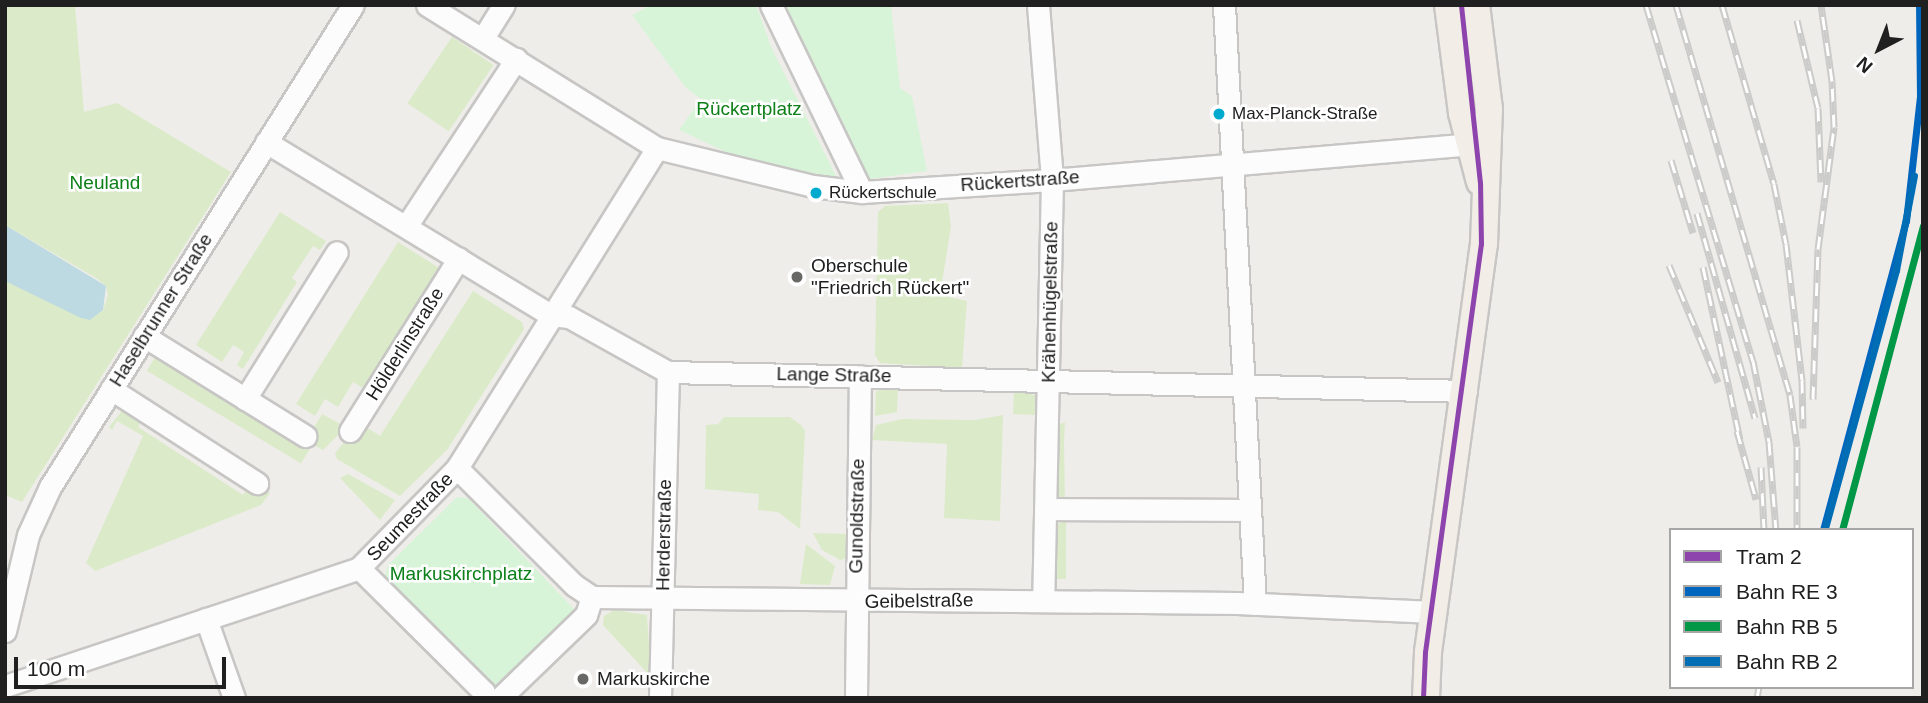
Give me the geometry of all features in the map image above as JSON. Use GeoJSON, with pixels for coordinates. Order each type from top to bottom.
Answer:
{"type":"FeatureCollection","features":[{"type":"Feature","properties":{"kind":"main road"},"geometry":{"type":"LineString","coordinates":[[1448,5],[1479,144]]}},
{"type":"Feature","properties":{"kind":"main road"},"geometry":{"type":"LineString","coordinates":[[1426,698],[1433,612],[1479,291],[1484,197],[1479,144],[1476,5]]}},
{"type":"Feature","properties":{"kind":"street","name":"Haselbrunner Straße"},"geometry":{"type":"LineString","coordinates":[[5,631],[27,535],[39,507],[144,335],[353,5]]}},
{"type":"Feature","properties":{"kind":"street","name":"Rückertstraße"},"geometry":{"type":"LineString","coordinates":[[427,5],[657,148],[711,164],[862,192],[1052,180],[1479,144]]}},
{"type":"Feature","properties":{"kind":"street"},"geometry":{"type":"LineString","coordinates":[[483,38],[504,5]]}},
{"type":"Feature","properties":{"kind":"street"},"geometry":{"type":"LineString","coordinates":[[771,5],[862,192]]}},
{"type":"Feature","properties":{"kind":"street","name":"Krähenhügelstraße"},"geometry":{"type":"LineString","coordinates":[[1038,5],[1052,180],[1044,600]]}},
{"type":"Feature","properties":{"kind":"street"},"geometry":{"type":"LineString","coordinates":[[1224,5],[1241,382],[1255,604]]}},
{"type":"Feature","properties":{"kind":"street"},"geometry":{"type":"LineString","coordinates":[[407,225],[516,59]]}},
{"type":"Feature","properties":{"kind":"street","name":"Lange Straße"},"geometry":{"type":"LineString","coordinates":[[266,142],[407,225],[550,315],[569,317],[668,372],[1241,382],[1466,391]]}},
{"type":"Feature","properties":{"kind":"street","name":"Seumestraße"},"geometry":{"type":"LineString","coordinates":[[5,686],[359,568],[457,468],[550,315],[657,148]]}},
{"type":"Feature","properties":{"kind":"street"},"geometry":{"type":"LineString","coordinates":[[245,399],[337,252]]}},
{"type":"Feature","properties":{"kind":"street","name":"Hölderlinstraße"},"geometry":{"type":"LineString","coordinates":[[350,431],[459,258]]}},
{"type":"Feature","properties":{"kind":"street"},"geometry":{"type":"LineString","coordinates":[[144,335],[304,436]]}},
{"type":"Feature","properties":{"kind":"street","name":"Herderstraße"},"geometry":{"type":"LineString","coordinates":[[660,698],[668,372]]}},
{"type":"Feature","properties":{"kind":"street","name":"Gunoldstraße"},"geometry":{"type":"LineString","coordinates":[[856,698],[855,602],[860,376]]}},
{"type":"Feature","properties":{"kind":"street"},"geometry":{"type":"LineString","coordinates":[[111,389],[257,483]]}},
{"type":"Feature","properties":{"kind":"street"},"geometry":{"type":"LineString","coordinates":[[457,468],[573,585],[592,597],[586,615],[500,698]]}},
{"type":"Feature","properties":{"kind":"street"},"geometry":{"type":"LineString","coordinates":[[1046,509],[1249,510]]}},
{"type":"Feature","properties":{"kind":"street"},"geometry":{"type":"LineString","coordinates":[[359,568],[484,692],[484,698]]}},
{"type":"Feature","properties":{"kind":"street","name":"Geibelstraße"},"geometry":{"type":"LineString","coordinates":[[592,597],[855,602],[1044,600],[1255,604],[1433,612]]}},
{"type":"Feature","properties":{"kind":"street"},"geometry":{"type":"LineString","coordinates":[[206,619],[234,698]]}},
{"type":"Feature","properties":{"kind":"green space","name":"Neuland"},"geometry":{"type":"Polygon","coordinates":[[[5,5],[75,5],[84,112],[117,103],[231,172],[22,502],[5,495],[5,281],[90,320],[103,310],[108,295],[106,286],[96,278],[5,225],[5,5]]]}},
{"type":"Feature","properties":{"kind":"green space","name":"Rückertplatz"},"geometry":{"type":"Polygon","coordinates":[[[651,5],[756,5],[772,49],[836,176],[826,180],[741,159],[679,130],[701,99],[686,88],[632,15],[651,5]]]}},
{"type":"Feature","properties":{"kind":"green space"},"geometry":{"type":"Polygon","coordinates":[[[781,5],[891,5],[900,88],[912,96],[927,171],[870,179],[863,172],[781,5]]]}},
{"type":"Feature","properties":{"kind":"green space"},"geometry":{"type":"Polygon","coordinates":[[[452,37],[493,65],[449,131],[407,103],[452,37]]]}},
{"type":"Feature","properties":{"kind":"green space"},"geometry":{"type":"Polygon","coordinates":[[[948,203],[951,227],[940,295],[967,301],[962,368],[880,363],[875,355],[878,212],[885,206],[948,203]]]}},
{"type":"Feature","properties":{"kind":"green space"},"geometry":{"type":"Polygon","coordinates":[[[280,212],[326,241],[320,250],[313,246],[292,278],[297,282],[243,369],[237,365],[244,352],[233,345],[222,362],[196,345],[280,212]]]}},
{"type":"Feature","properties":{"kind":"green space"},"geometry":{"type":"Polygon","coordinates":[[[398,242],[447,273],[371,393],[353,382],[338,407],[325,399],[315,416],[296,404],[398,242]]]}},
{"type":"Feature","properties":{"kind":"green space"},"geometry":{"type":"Polygon","coordinates":[[[473,291],[522,322],[524,329],[447,450],[400,496],[337,459],[335,453],[360,423],[380,436],[473,291]]]}},
{"type":"Feature","properties":{"kind":"green space"},"geometry":{"type":"Polygon","coordinates":[[[155,357],[309,450],[301,463],[147,371],[155,357]]]}},
{"type":"Feature","properties":{"kind":"green space"},"geometry":{"type":"Polygon","coordinates":[[[898,388],[897,412],[875,416],[876,391],[898,388]]]}},
{"type":"Feature","properties":{"kind":"green space"},"geometry":{"type":"Polygon","coordinates":[[[1014,391],[1035,395],[1036,415],[1013,414],[1014,391]]]}},
{"type":"Feature","properties":{"kind":"green space"},"geometry":{"type":"Polygon","coordinates":[[[125,407],[141,421],[138,427],[243,495],[251,484],[270,493],[261,505],[95,571],[86,563],[143,436],[117,421],[112,430],[109,427],[125,407]]]}},
{"type":"Feature","properties":{"kind":"green space"},"geometry":{"type":"Polygon","coordinates":[[[322,414],[346,427],[323,450],[306,441],[322,414]]]}},
{"type":"Feature","properties":{"kind":"green space"},"geometry":{"type":"Polygon","coordinates":[[[1003,415],[1000,521],[944,518],[947,444],[872,440],[876,425],[902,419],[975,420],[1003,415]]]}},
{"type":"Feature","properties":{"kind":"green space"},"geometry":{"type":"Polygon","coordinates":[[[724,417],[790,417],[801,425],[805,431],[800,529],[778,512],[758,510],[759,494],[705,489],[706,425],[718,424],[724,417]]]}},
{"type":"Feature","properties":{"kind":"green space"},"geometry":{"type":"Polygon","coordinates":[[[1065,422],[1065,505],[1056,502],[1055,426],[1065,422]]]}},
{"type":"Feature","properties":{"kind":"green space"},"geometry":{"type":"Polygon","coordinates":[[[348,474],[395,500],[380,520],[340,478],[348,474]]]}},
{"type":"Feature","properties":{"kind":"green space","name":"Markuskirchplatz"},"geometry":{"type":"Polygon","coordinates":[[[457,497],[468,498],[573,608],[573,616],[502,685],[490,685],[384,578],[388,565],[457,497]]]}},
{"type":"Feature","properties":{"kind":"green space"},"geometry":{"type":"Polygon","coordinates":[[[1066,521],[1066,579],[1055,579],[1058,524],[1066,521]]]}},
{"type":"Feature","properties":{"kind":"green space"},"geometry":{"type":"Polygon","coordinates":[[[813,533],[846,534],[847,558],[840,560],[822,550],[813,533]]]}},
{"type":"Feature","properties":{"kind":"green space"},"geometry":{"type":"Polygon","coordinates":[[[806,544],[835,566],[830,585],[800,584],[806,544]]]}},
{"type":"Feature","properties":{"kind":"green space"},"geometry":{"type":"Polygon","coordinates":[[[614,610],[647,615],[651,677],[603,625],[604,616],[614,610]]]}},
{"type":"Feature","properties":{"kind":"water"},"geometry":{"type":"Polygon","coordinates":[[[5,225],[106,286],[103,310],[90,320],[81,318],[5,281],[5,225]]]}},
{"type":"Feature","properties":{"kind":"railway"},"geometry":{"type":"LineString","coordinates":[[1646,5],[1753,361],[1769,442],[1776,528]]}},
{"type":"Feature","properties":{"kind":"railway"},"geometry":{"type":"LineString","coordinates":[[1676,5],[1790,395],[1797,447],[1797,528]]}},
{"type":"Feature","properties":{"kind":"railway"},"geometry":{"type":"LineString","coordinates":[[1722,5],[1774,184],[1786,244],[1802,380],[1803,428]]}},
{"type":"Feature","properties":{"kind":"railway"},"geometry":{"type":"LineString","coordinates":[[1813,399],[1818,249],[1834,127],[1832,81],[1821,5]]}},
{"type":"Feature","properties":{"kind":"railway"},"geometry":{"type":"LineString","coordinates":[[1797,20],[1818,108],[1821,182]]}},
{"type":"Feature","properties":{"kind":"railway"},"geometry":{"type":"LineString","coordinates":[[1671,160],[1693,233]]}},
{"type":"Feature","properties":{"kind":"railway"},"geometry":{"type":"LineString","coordinates":[[1697,213],[1755,418]]}},
{"type":"Feature","properties":{"kind":"railway"},"geometry":{"type":"LineString","coordinates":[[1669,265],[1718,382]]}},
{"type":"Feature","properties":{"kind":"railway"},"geometry":{"type":"LineString","coordinates":[[1703,267],[1740,439]]}},
{"type":"Feature","properties":{"kind":"railway"},"geometry":{"type":"LineString","coordinates":[[1737,431],[1756,499]]}},
{"type":"Feature","properties":{"kind":"railway"},"geometry":{"type":"LineString","coordinates":[[1761,467],[1764,528]]}},
{"type":"Feature","properties":{"kind":"railway"},"geometry":{"type":"LineString","coordinates":[[1757,698],[1759,689]]}},
{"type":"Feature","properties":{"kind":"tram line","name":"2"},"geometry":{"type":"LineString","coordinates":[[1423,698],[1425,652],[1481,244],[1480,183],[1461,5]]}},
{"type":"Feature","properties":{"kind":"transit line"},"geometry":{"type":"LineString","coordinates":[[1824,528],[1906,221],[1920,97],[1919,5]]}},
{"type":"Feature","properties":{"kind":"transit line"},"geometry":{"type":"LineString","coordinates":[[1825,528],[1896,270],[1914,176]]}},
{"type":"Feature","properties":{"kind":"transit line"},"geometry":{"type":"LineString","coordinates":[[1843,528],[1923,226]]}},
{"type":"Feature","properties":{"kind":"place","name":"Max-Planck-Straße"},"geometry":{"type":"Point","coordinates":[1219,114]}},
{"type":"Feature","properties":{"kind":"place","name":"Rückertschule"},"geometry":{"type":"Point","coordinates":[816,193]}},
{"type":"Feature","properties":{"kind":"place","name":"Oberschule \"Friedrich Rückert\""},"geometry":{"type":"Point","coordinates":[797,277]}},
{"type":"Feature","properties":{"kind":"place","name":"Markuskirche"},"geometry":{"type":"Point","coordinates":[583,679]}}]}
